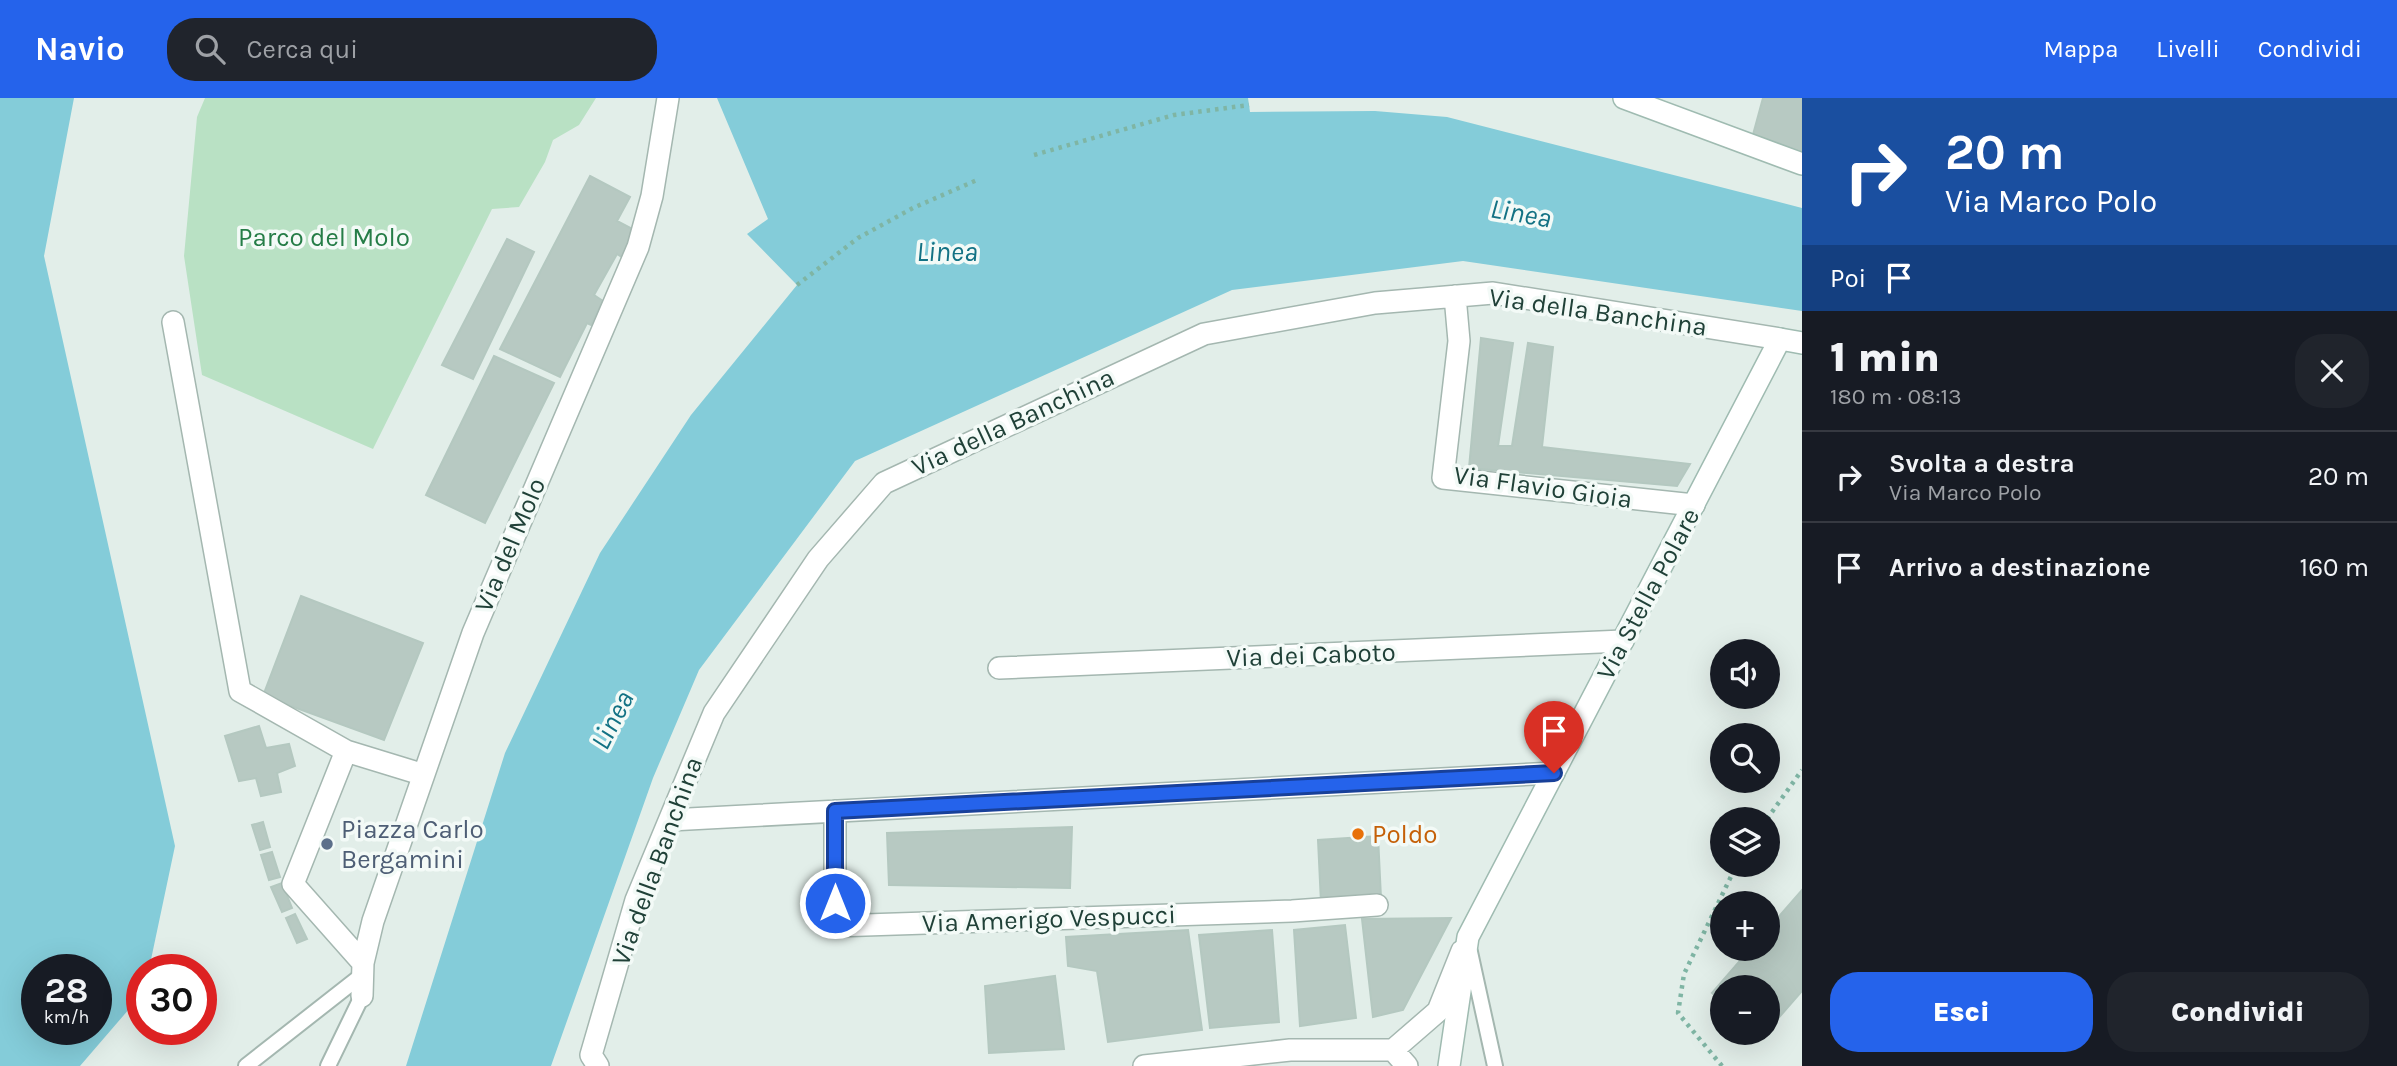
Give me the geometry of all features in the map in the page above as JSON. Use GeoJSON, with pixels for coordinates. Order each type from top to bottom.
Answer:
{"type":"FeatureCollection","features":[{"type":"Feature","properties":{"kind":"street","name":"Via del Molo"},"geometry":{"type":"LineString","coordinates":[[362,978],[373,921],[421,774],[491,587],[638,247],[655,183],[668,98]]}},
{"type":"Feature","properties":{"kind":"street"},"geometry":{"type":"LineString","coordinates":[[1624,98],[1631,103],[1802,164]]}},
{"type":"Feature","properties":{"kind":"street","name":"Via della Banchina"},"geometry":{"type":"LineString","coordinates":[[592,1062],[636,900],[714,713],[818,559],[884,483],[1204,334],[1376,303],[1493,293],[1780,340]]}},
{"type":"Feature","properties":{"kind":"street","name":"Via Flavio Gioia"},"geometry":{"type":"LineString","coordinates":[[1455,296],[1460,341],[1443,478],[1694,505]]}},
{"type":"Feature","properties":{"kind":"street"},"geometry":{"type":"LineString","coordinates":[[173,322],[240,691],[346,751],[421,774]]}},
{"type":"Feature","properties":{"kind":"street"},"geometry":{"type":"LineString","coordinates":[[1780,340],[1802,343]]}},
{"type":"Feature","properties":{"kind":"street","name":"Via Stella Polare"},"geometry":{"type":"LineString","coordinates":[[1448,1066],[1468,937],[1780,340]]}},
{"type":"Feature","properties":{"kind":"street","name":"Via dei Caboto"},"geometry":{"type":"LineString","coordinates":[[999,668],[1623,641]]}},
{"type":"Feature","properties":{"kind":"street"},"geometry":{"type":"LineString","coordinates":[[346,751],[293,884],[362,978]]}},
{"type":"Feature","properties":{"kind":"street"},"geometry":{"type":"LineString","coordinates":[[670,820],[1554,773]]}},
{"type":"Feature","properties":{"kind":"street","name":"Via Amerigo Vespucci"},"geometry":{"type":"LineString","coordinates":[[835,811],[835,926],[1292,911],[1377,905]]}},
{"type":"Feature","properties":{"kind":"street"},"geometry":{"type":"LineString","coordinates":[[1144,1066],[1290,1050],[1400,1058],[1438,1012],[1468,937]]}},
{"type":"Feature","properties":{"kind":"lane"},"geometry":{"type":"LineString","coordinates":[[1468,937],[1496,1066]]}},
{"type":"Feature","properties":{"kind":"lane"},"geometry":{"type":"LineString","coordinates":[[246,1066],[362,978]]}},
{"type":"Feature","properties":{"kind":"lane"},"geometry":{"type":"LineString","coordinates":[[328,1066],[362,978]]}},
{"type":"Feature","properties":{"kind":"path"},"geometry":{"type":"LineString","coordinates":[[1034,155],[1174,115],[1249,105]]}},
{"type":"Feature","properties":{"kind":"path"},"geometry":{"type":"LineString","coordinates":[[797,285],[858,238],[913,208],[977,180]]}},
{"type":"Feature","properties":{"kind":"path"},"geometry":{"type":"LineString","coordinates":[[1776,807],[1802,770]]}},
{"type":"Feature","properties":{"kind":"path"},"geometry":{"type":"LineString","coordinates":[[1722,1066],[1678,1013],[1684,974],[1731,877]]}},
{"type":"Feature","properties":{"kind":"green space","name":"Parco del Molo"},"geometry":{"type":"Polygon","coordinates":[[[205,98],[596,98],[579,125],[553,140],[545,162],[519,207],[492,209],[373,449],[202,375],[184,256],[197,117],[205,98]]]}},
{"type":"Feature","properties":{"kind":"water"},"geometry":{"type":"Polygon","coordinates":[[[0,98],[74,98],[44,256],[175,846],[152,954],[126,954],[126,1013],[112,1029],[112,954],[21,954],[21,1045],[98,1045],[80,1066],[0,1066],[0,98]]]}},
{"type":"Feature","properties":{"kind":"water","name":"Linea"},"geometry":{"type":"Polygon","coordinates":[[[717,98],[1248,98],[1250,112],[1375,111],[1447,117],[1802,208],[1802,311],[1463,261],[1232,290],[855,461],[699,670],[653,778],[551,1066],[406,1066],[505,753],[600,553],[691,415],[797,285],[747,234],[768,219],[717,98]]]}},
{"type":"Feature","properties":{"kind":"building"},"geometry":{"type":"Polygon","coordinates":[[[1763,98],[1802,98],[1802,154],[1751,142],[1763,98]]]}},
{"type":"Feature","properties":{"kind":"building"},"geometry":{"type":"Polygon","coordinates":[[[590,176],[630,197],[617,221],[638,232],[625,259],[617,254],[594,295],[603,301],[591,325],[587,323],[560,377],[500,349],[590,176]]]}},
{"type":"Feature","properties":{"kind":"building"},"geometry":{"type":"Polygon","coordinates":[[[507,239],[534,252],[473,379],[442,365],[507,239]]]}},
{"type":"Feature","properties":{"kind":"building"},"geometry":{"type":"Polygon","coordinates":[[[1481,338],[1513,343],[1498,446],[1512,446],[1528,343],[1553,347],[1542,447],[1690,464],[1677,486],[1469,468],[1481,338]]]}},
{"type":"Feature","properties":{"kind":"building"},"geometry":{"type":"Polygon","coordinates":[[[494,356],[554,383],[485,523],[426,495],[494,356]]]}},
{"type":"Feature","properties":{"kind":"building"},"geometry":{"type":"Polygon","coordinates":[[[301,596],[423,643],[384,740],[263,696],[301,596]]]}},
{"type":"Feature","properties":{"kind":"building"},"geometry":{"type":"Polygon","coordinates":[[[259,726],[266,748],[289,744],[295,766],[277,773],[281,792],[261,796],[256,778],[239,781],[225,736],[259,726]]]}},
{"type":"Feature","properties":{"kind":"building"},"geometry":{"type":"Polygon","coordinates":[[[263,822],[270,847],[260,850],[252,825],[263,822]]]}},
{"type":"Feature","properties":{"kind":"building"},"geometry":{"type":"Polygon","coordinates":[[[1072,827],[1070,888],[889,885],[887,833],[1072,827]]]}},
{"type":"Feature","properties":{"kind":"building"},"geometry":{"type":"Polygon","coordinates":[[[1378,836],[1381,898],[1321,903],[1318,840],[1378,836]]]}},
{"type":"Feature","properties":{"kind":"building"},"geometry":{"type":"Polygon","coordinates":[[[272,852],[280,877],[269,880],[261,855],[272,852]]]}},
{"type":"Feature","properties":{"kind":"building"},"geometry":{"type":"Polygon","coordinates":[[[282,883],[292,908],[282,912],[271,887],[282,883]]]}},
{"type":"Feature","properties":{"kind":"building"},"geometry":{"type":"Polygon","coordinates":[[[1802,890],[1802,991],[1780,1016],[1780,975],[1728,975],[1740,961],[1780,961],[1780,915],[1802,890]]]}},
{"type":"Feature","properties":{"kind":"building"},"geometry":{"type":"Polygon","coordinates":[[[295,914],[307,939],[297,943],[286,918],[295,914]]]}},
{"type":"Feature","properties":{"kind":"building"},"geometry":{"type":"Polygon","coordinates":[[[1451,918],[1403,1010],[1373,1017],[1362,919],[1451,918]]]}},
{"type":"Feature","properties":{"kind":"building"},"geometry":{"type":"Polygon","coordinates":[[[1345,925],[1356,1018],[1300,1026],[1294,930],[1345,925]]]}},
{"type":"Feature","properties":{"kind":"building"},"geometry":{"type":"Polygon","coordinates":[[[1188,930],[1202,1030],[1108,1042],[1097,971],[1068,966],[1066,937],[1188,930]]]}},
{"type":"Feature","properties":{"kind":"building"},"geometry":{"type":"Polygon","coordinates":[[[1272,930],[1279,1022],[1210,1028],[1199,935],[1272,930]]]}},
{"type":"Feature","properties":{"kind":"building"},"geometry":{"type":"Polygon","coordinates":[[[1055,976],[1064,1049],[989,1053],[985,986],[1055,976]]]}},
{"type":"Feature","properties":{"kind":"place","name":"Poldo"},"geometry":{"type":"Point","coordinates":[1358,834]}},
{"type":"Feature","properties":{"kind":"place","name":"Piazza Carlo Bergamini"},"geometry":{"type":"Point","coordinates":[327,844]}},
{"type":"Feature","properties":{"kind":"route"},"geometry":{"type":"LineString","coordinates":[[835,903],[835,811],[1554,773]]}}]}
